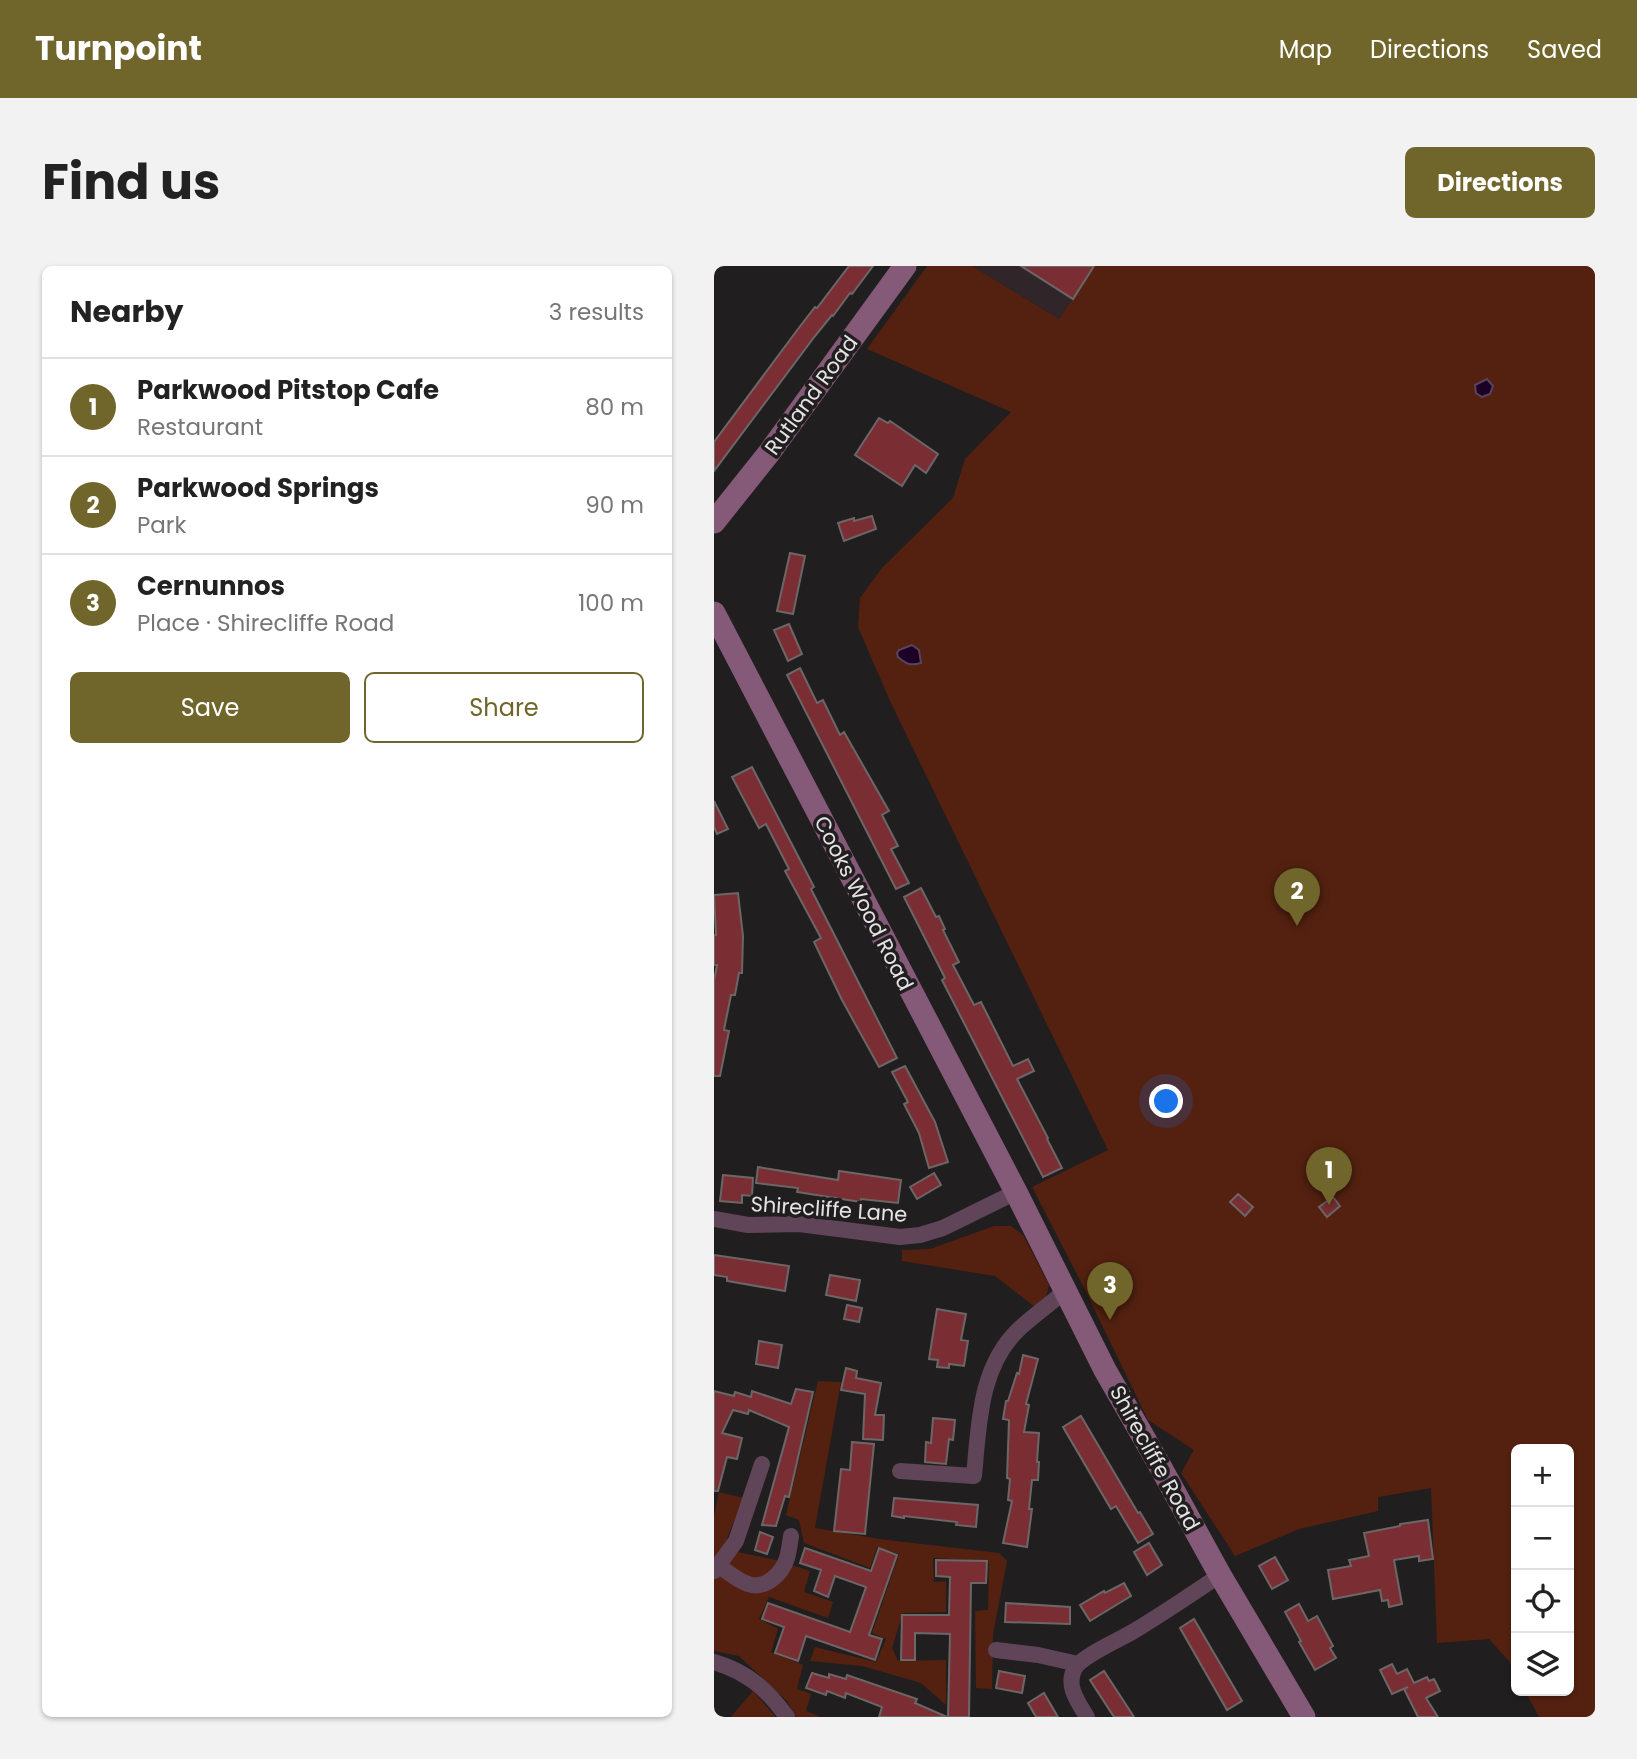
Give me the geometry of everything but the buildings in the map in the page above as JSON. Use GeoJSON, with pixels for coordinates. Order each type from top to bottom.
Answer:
{"type":"FeatureCollection","features":[{"type":"Feature","properties":{"kind":"street","name":"Rutland Road"},"geometry":{"type":"LineString","coordinates":[[714,522],[769,453],[905,266]]}},
{"type":"Feature","properties":{"kind":"street","name":"Cooks Wood Road"},"geometry":{"type":"LineString","coordinates":[[714,613],[1016,1192]]}},
{"type":"Feature","properties":{"kind":"street","name":"Shirecliffe Lane"},"geometry":{"type":"LineString","coordinates":[[714,1219],[748,1226],[799,1224],[900,1237],[920,1235],[943,1228],[1016,1192]]}},
{"type":"Feature","properties":{"kind":"street","name":"Shirecliffe Road"},"geometry":{"type":"LineString","coordinates":[[1016,1192],[1105,1370],[1220,1575],[1304,1717]]}},
{"type":"Feature","properties":{"kind":"street"},"geometry":{"type":"LineString","coordinates":[[900,1471],[974,1476],[980,1414],[985,1387],[995,1361],[1018,1330],[1065,1292]]}},
{"type":"Feature","properties":{"kind":"street"},"geometry":{"type":"LineString","coordinates":[[762,1464],[736,1541],[716,1569],[746,1584],[755,1586],[765,1583],[777,1575],[786,1561],[791,1536]]}},
{"type":"Feature","properties":{"kind":"street"},"geometry":{"type":"LineString","coordinates":[[1087,1717],[1074,1694],[1071,1682],[1078,1664],[1220,1575]]}},
{"type":"Feature","properties":{"kind":"street"},"geometry":{"type":"LineString","coordinates":[[996,1650],[1038,1655],[1078,1664]]}},
{"type":"Feature","properties":{"kind":"street"},"geometry":{"type":"LineString","coordinates":[[714,1662],[744,1673],[776,1701],[787,1717]]}},
{"type":"Feature","properties":{"kind":"shaded area"},"geometry":{"type":"Polygon","coordinates":[[[927,266],[972,266],[1059,319],[1095,266],[1595,266],[1595,1717],[1539,1717],[1528,1696],[1574,1696],[1574,1444],[1511,1444],[1511,1665],[1489,1639],[1437,1643],[1431,1488],[1378,1497],[1378,1511],[1299,1529],[1235,1556],[1181,1473],[1194,1450],[1148,1420],[1032,1187],[1108,1150],[890,701],[858,627],[860,598],[882,568],[953,498],[965,459],[1011,412],[867,349],[927,266]]]}},
{"type":"Feature","properties":{"kind":"shaded area"},"geometry":{"type":"Polygon","coordinates":[[[972,266],[1095,266],[1059,319],[972,266]]]}},
{"type":"Feature","properties":{"kind":"shaded area"},"geometry":{"type":"Polygon","coordinates":[[[1487,379],[1493,386],[1490,394],[1482,397],[1476,393],[1475,385],[1487,379]]]}},
{"type":"Feature","properties":{"kind":"shaded area"},"geometry":{"type":"Polygon","coordinates":[[[912,645],[919,650],[921,663],[908,664],[898,657],[899,650],[912,645]]]}},
{"type":"Feature","properties":{"kind":"shaded area"},"geometry":{"type":"Polygon","coordinates":[[[994,1226],[1011,1226],[1023,1235],[1049,1285],[1046,1297],[1035,1307],[995,1276],[902,1261],[902,1250],[930,1249],[994,1226]]]}},
{"type":"Feature","properties":{"kind":"shaded area"},"geometry":{"type":"Polygon","coordinates":[[[818,1381],[841,1382],[815,1528],[879,1539],[999,1553],[1007,1561],[993,1634],[992,1689],[976,1688],[975,1611],[988,1610],[989,1561],[933,1558],[934,1582],[946,1581],[946,1612],[903,1613],[892,1648],[898,1661],[946,1660],[946,1705],[921,1683],[862,1666],[810,1661],[815,1647],[876,1662],[886,1639],[872,1633],[899,1554],[877,1547],[870,1568],[804,1543],[799,1520],[786,1515],[818,1381]]]}},
{"type":"Feature","properties":{"kind":"shaded area"},"geometry":{"type":"Polygon","coordinates":[[[719,1492],[743,1498],[723,1549],[776,1560],[810,1571],[804,1592],[833,1602],[828,1618],[769,1597],[759,1619],[778,1629],[771,1652],[803,1665],[797,1689],[811,1694],[806,1711],[821,1717],[796,1717],[787,1701],[739,1656],[714,1651],[714,1516],[719,1492]]]}},
{"type":"Feature","properties":{"kind":"shaded area"},"geometry":{"type":"Polygon","coordinates":[[[753,1691],[775,1717],[731,1717],[753,1691]]]}},
{"type":"Feature","properties":{"kind":"place","name":"Parkwood Springs"},"geometry":{"type":"Point","coordinates":[1297,926]}},
{"type":"Feature","properties":{"kind":"place","name":"Parkwood Pitstop Cafe"},"geometry":{"type":"Point","coordinates":[1329,1205]}},
{"type":"Feature","properties":{"kind":"place","name":"Cernunnos"},"geometry":{"type":"Point","coordinates":[1110,1320]}}]}
